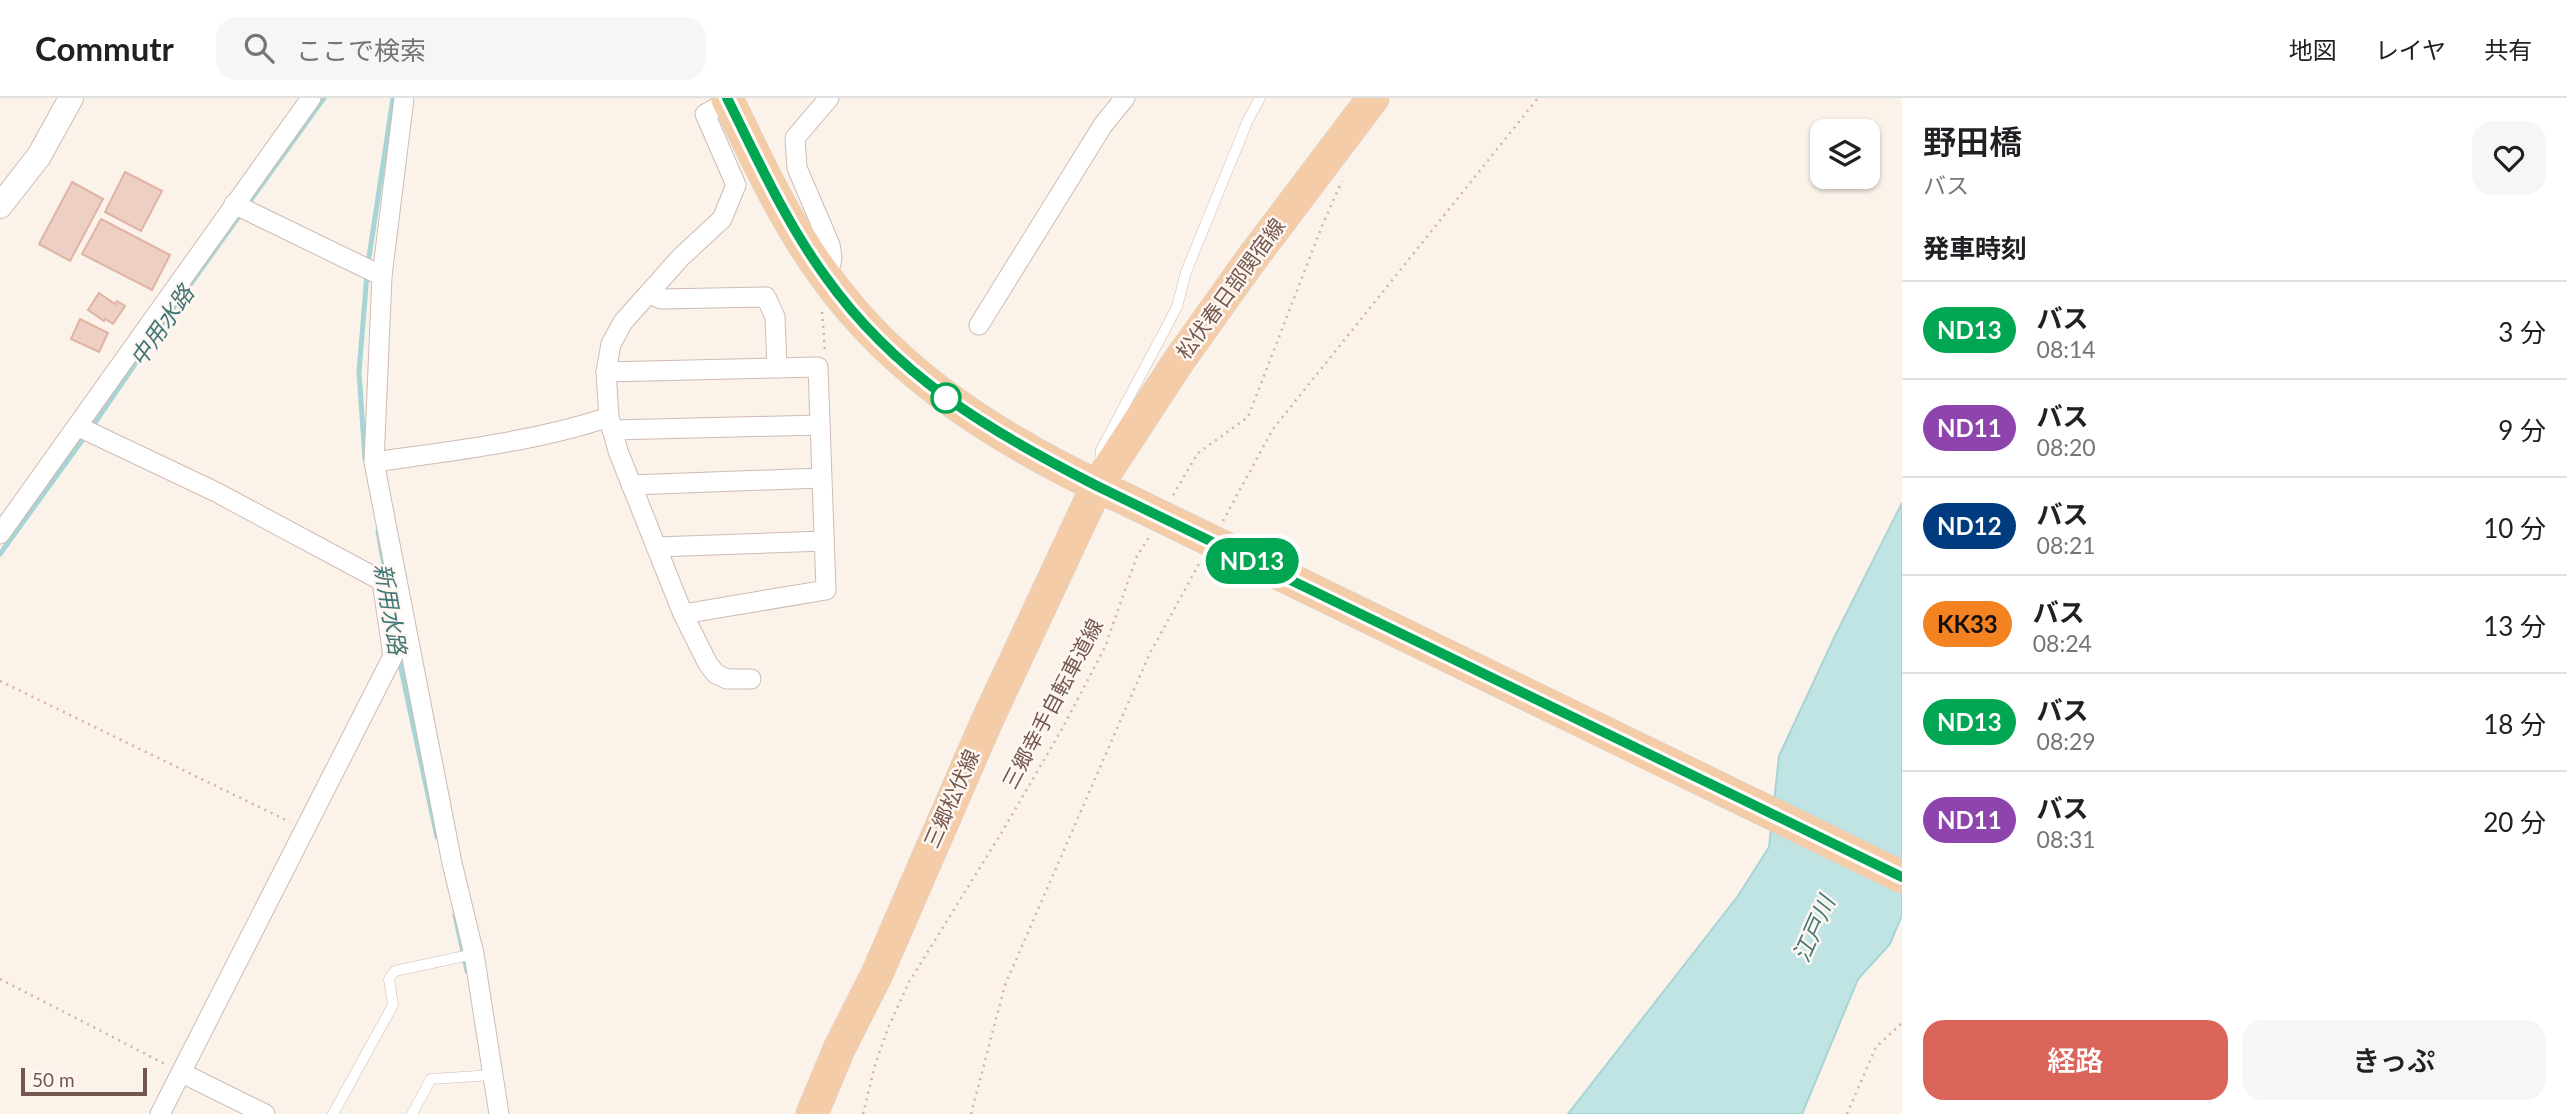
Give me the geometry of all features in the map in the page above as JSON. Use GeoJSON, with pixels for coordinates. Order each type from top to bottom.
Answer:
{"type":"FeatureCollection","features":[{"type":"Feature","properties":{"kind":"main road","name":"松伏春日部関宿線"},"geometry":{"type":"LineString","coordinates":[[1107,491],[1171,372],[1316,170],[1373,98]]}},
{"type":"Feature","properties":{"kind":"main road"},"geometry":{"type":"LineString","coordinates":[[728,99],[799,237],[822,289],[843,301],[890,350],[964,412],[1007,439],[1107,491],[1902,877]]}},
{"type":"Feature","properties":{"kind":"main road","name":"三郷松伏線"},"geometry":{"type":"LineString","coordinates":[[812,1114],[839,1049],[877,974],[955,792],[1107,491]]}},
{"type":"Feature","properties":{"kind":"street"},"geometry":{"type":"LineString","coordinates":[[0,206],[39,156],[71,98]]}},
{"type":"Feature","properties":{"kind":"street"},"geometry":{"type":"LineString","coordinates":[[0,534],[79,427],[127,354],[310,98]]}},
{"type":"Feature","properties":{"kind":"street"},"geometry":{"type":"LineString","coordinates":[[404,98],[382,276],[374,462],[390,582],[474,954],[499,1114]]}},
{"type":"Feature","properties":{"kind":"street"},"geometry":{"type":"LineString","coordinates":[[822,289],[833,257],[797,168],[794,138],[829,98]]}},
{"type":"Feature","properties":{"kind":"street"},"geometry":{"type":"LineString","coordinates":[[979,325],[1103,125],[1125,98]]}},
{"type":"Feature","properties":{"kind":"street"},"geometry":{"type":"LineString","coordinates":[[728,99],[705,114],[736,185],[722,219],[681,257],[623,323],[611,344],[606,372],[611,424],[631,485],[683,614],[708,664],[716,674],[727,680],[751,679]]}},
{"type":"Feature","properties":{"kind":"street"},"geometry":{"type":"LineString","coordinates":[[234,204],[382,276]]}},
{"type":"Feature","properties":{"kind":"street"},"geometry":{"type":"LineString","coordinates":[[649,293],[661,299],[766,298],[775,317],[777,368]]}},
{"type":"Feature","properties":{"kind":"street"},"geometry":{"type":"LineString","coordinates":[[606,372],[818,367],[826,590],[683,614]]}},
{"type":"Feature","properties":{"kind":"street"},"geometry":{"type":"LineString","coordinates":[[374,462],[469,448],[588,424],[820,425]]}},
{"type":"Feature","properties":{"kind":"street"},"geometry":{"type":"LineString","coordinates":[[79,427],[216,492],[390,582]]}},
{"type":"Feature","properties":{"kind":"street"},"geometry":{"type":"LineString","coordinates":[[631,485],[821,478]]}},
{"type":"Feature","properties":{"kind":"street"},"geometry":{"type":"LineString","coordinates":[[656,547],[824,541]]}},
{"type":"Feature","properties":{"kind":"street"},"geometry":{"type":"LineString","coordinates":[[160,1114],[393,656],[390,582]]}},
{"type":"Feature","properties":{"kind":"street"},"geometry":{"type":"LineString","coordinates":[[182,1073],[265,1114]]}},
{"type":"Feature","properties":{"kind":"lane"},"geometry":{"type":"LineString","coordinates":[[1107,491],[1101,450],[1177,307],[1186,272],[1248,120],[1260,98]]}},
{"type":"Feature","properties":{"kind":"lane"},"geometry":{"type":"LineString","coordinates":[[333,1114],[393,1005],[388,979],[395,971],[474,954]]}},
{"type":"Feature","properties":{"kind":"lane"},"geometry":{"type":"LineString","coordinates":[[412,1114],[431,1079],[493,1074]]}},
{"type":"Feature","properties":{"kind":"path"},"geometry":{"type":"LineString","coordinates":[[1221,523],[1273,429],[1538,98]]}},
{"type":"Feature","properties":{"kind":"path"},"geometry":{"type":"LineString","coordinates":[[1170,501],[1198,453],[1248,417],[1322,226],[1344,178]]}},
{"type":"Feature","properties":{"kind":"path"},"geometry":{"type":"LineString","coordinates":[[822,289],[825,351]]}},
{"type":"Feature","properties":{"kind":"path","name":"三郷幸手自転車道線"},"geometry":{"type":"LineString","coordinates":[[863,1114],[888,1028],[908,982],[1002,832],[1062,729],[1105,647],[1137,556],[1150,534]]}},
{"type":"Feature","properties":{"kind":"path"},"geometry":{"type":"LineString","coordinates":[[971,1114],[1005,985],[1150,653],[1202,559]]}},
{"type":"Feature","properties":{"kind":"path"},"geometry":{"type":"LineString","coordinates":[[0,681],[304,829]]}},
{"type":"Feature","properties":{"kind":"path"},"geometry":{"type":"LineString","coordinates":[[0,979],[182,1073]]}},
{"type":"Feature","properties":{"kind":"path"},"geometry":{"type":"LineString","coordinates":[[1847,1114],[1876,1047],[1902,1023]]}},
{"type":"Feature","properties":{"kind":"water","name":"江戸川"},"geometry":{"type":"Polygon","coordinates":[[[1902,503],[1902,915],[1890,944],[1858,979],[1802,1114],[1568,1114],[1738,896],[1769,847],[1779,756],[1835,636],[1902,503]]]}},
{"type":"Feature","properties":{"kind":"building"},"geometry":{"type":"Polygon","coordinates":[[[125,172],[162,191],[141,231],[105,212],[125,172]]]}},
{"type":"Feature","properties":{"kind":"building"},"geometry":{"type":"Polygon","coordinates":[[[72,182],[103,199],[70,261],[39,244],[72,182]]]}},
{"type":"Feature","properties":{"kind":"building"},"geometry":{"type":"Polygon","coordinates":[[[101,219],[170,255],[152,290],[82,254],[101,219]]]}},
{"type":"Feature","properties":{"kind":"building"},"geometry":{"type":"Polygon","coordinates":[[[99,293],[115,304],[117,301],[125,306],[113,324],[88,310],[99,293]]]}},
{"type":"Feature","properties":{"kind":"building"},"geometry":{"type":"Polygon","coordinates":[[[80,319],[108,333],[99,352],[71,339],[80,319]]]}},
{"type":"Feature","properties":{"kind":"waterway","name":"中用水路"},"geometry":{"type":"LineString","coordinates":[[92,427],[169,314],[324,98]]}},
{"type":"Feature","properties":{"kind":"waterway","name":"新用水路"},"geometry":{"type":"LineString","coordinates":[[368,264],[393,98]]}},
{"type":"Feature","properties":{"kind":"waterway","name":"新用水路"},"geometry":{"type":"LineString","coordinates":[[365,459],[359,372],[367,274]]}},
{"type":"Feature","properties":{"kind":"waterway","name":"中用水路"},"geometry":{"type":"LineString","coordinates":[[0,554],[86,435]]}},
{"type":"Feature","properties":{"kind":"waterway","name":"新用水路"},"geometry":{"type":"LineString","coordinates":[[378,531],[386,577]]}},
{"type":"Feature","properties":{"kind":"waterway","name":"新用水路"},"geometry":{"type":"LineString","coordinates":[[399,659],[437,837]]}},
{"type":"Feature","properties":{"kind":"waterway","name":"新用水路"},"geometry":{"type":"LineString","coordinates":[[455,915],[467,971]]}},
{"type":"Feature","properties":{"kind":"bus line","name":"ND13"},"geometry":{"type":"LineString","coordinates":[[727,98],[799,237],[843,301],[890,350],[964,412],[1007,439],[1097,486],[1902,877]]}}]}
